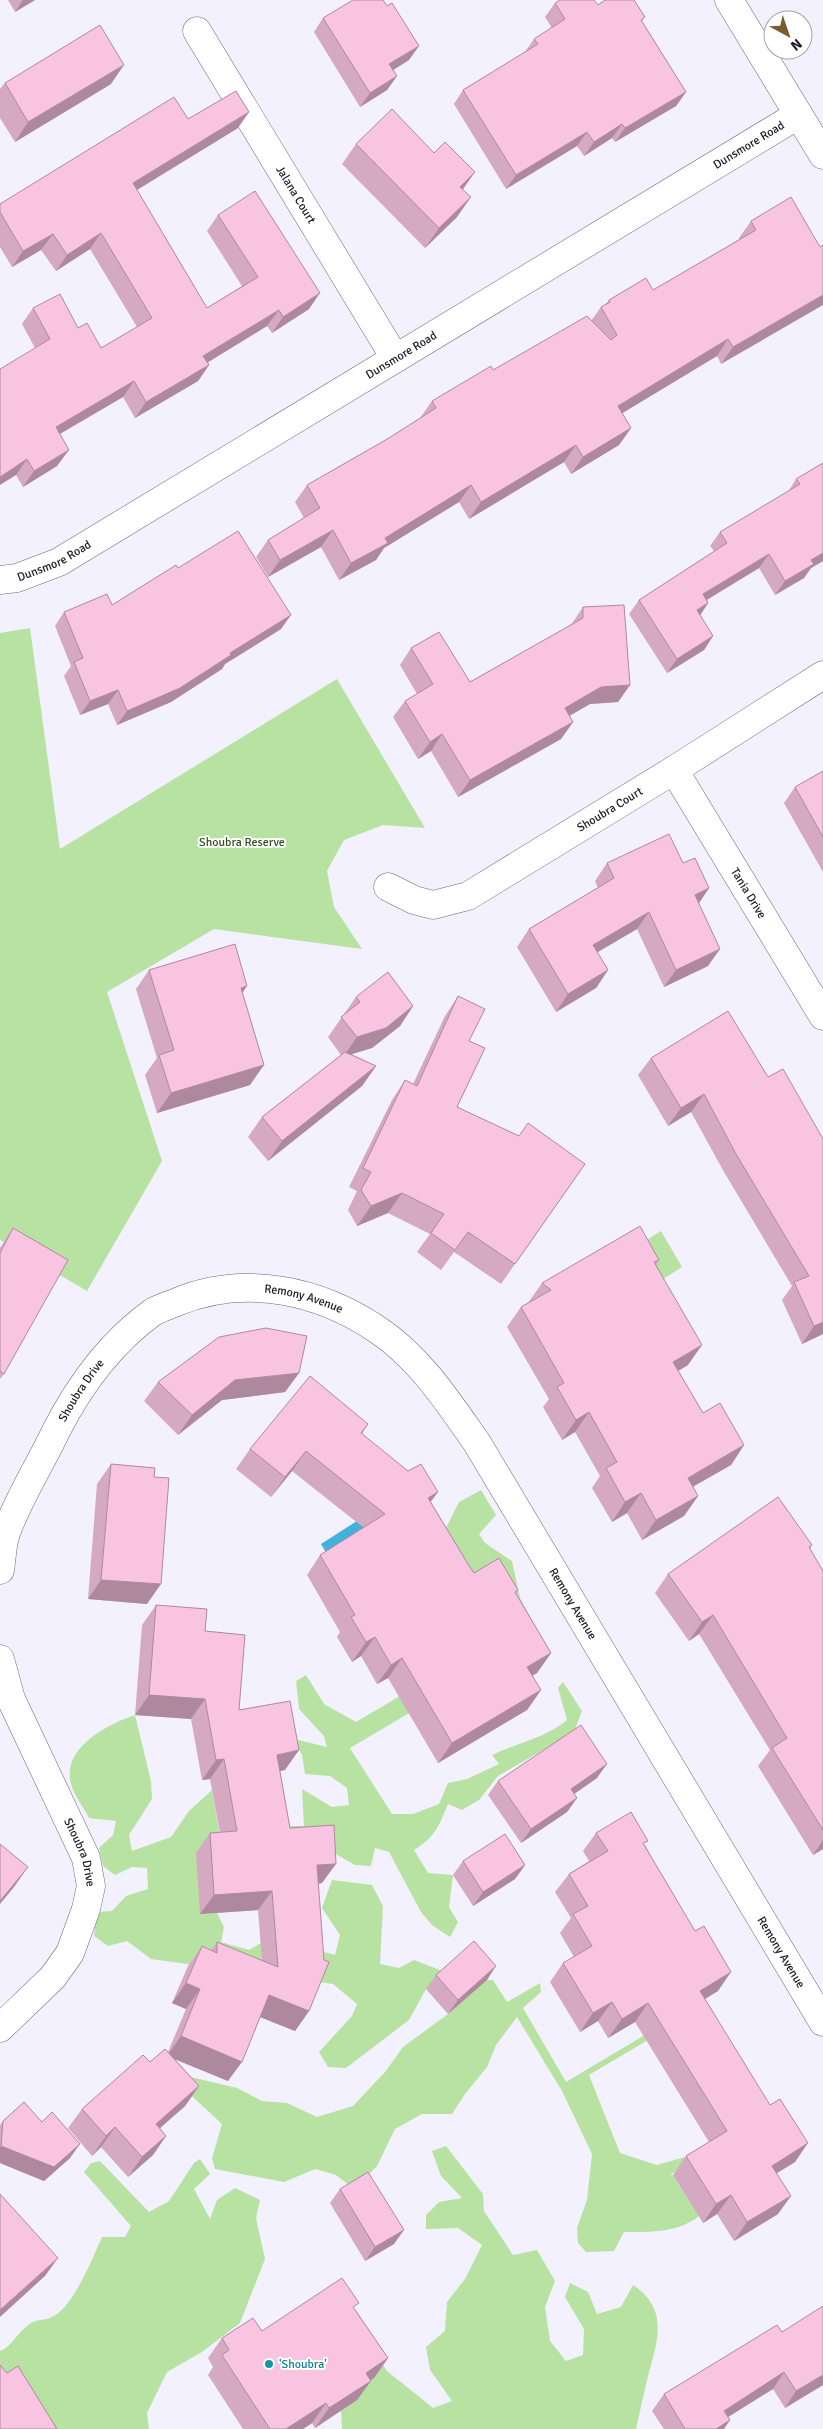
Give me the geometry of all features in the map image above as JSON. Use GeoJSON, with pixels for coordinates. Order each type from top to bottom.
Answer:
{"type":"FeatureCollection","features":[{"type":"Feature","properties":{"kind":"street"},"geometry":{"type":"LineString","coordinates":[[729,0],[823,156]]}},
{"type":"Feature","properties":{"kind":"street","name":"Jalana Court"},"geometry":{"type":"LineString","coordinates":[[198,32],[395,358]]}},
{"type":"Feature","properties":{"kind":"street","name":"Dunsmore Road"},"geometry":{"type":"LineString","coordinates":[[0,580],[17,578],[59,562],[798,115]]}},
{"type":"Feature","properties":{"kind":"street","name":"Shoubra Court"},"geometry":{"type":"LineString","coordinates":[[388,886],[414,900],[434,905],[468,896],[674,770],[823,675]]}},
{"type":"Feature","properties":{"kind":"street","name":"Tania Drive"},"geometry":{"type":"LineString","coordinates":[[674,770],[823,1016]]}},
{"type":"Feature","properties":{"kind":"street","name":"Shoubra Drive"},"geometry":{"type":"LineString","coordinates":[[0,1570],[6,1534],[24,1492],[65,1412],[86,1380],[114,1344],[155,1311],[196,1294],[240,1286]]}},
{"type":"Feature","properties":{"kind":"street","name":"Remony Avenue"},"geometry":{"type":"LineString","coordinates":[[240,1286],[288,1290],[338,1307],[378,1330],[412,1358],[444,1396],[477,1443],[823,2022]]}},
{"type":"Feature","properties":{"kind":"street","name":"Shoubra Drive"},"geometry":{"type":"LineString","coordinates":[[0,1659],[11,1700],[86,1858],[91,1886],[86,1910],[70,1953],[54,1977],[0,2028]]}},
{"type":"Feature","properties":{"kind":"green space","name":"Shoubra Reserve"},"geometry":{"type":"Polygon","coordinates":[[[30,628],[60,849],[337,679],[425,828],[383,825],[344,840],[327,871],[334,907],[362,949],[214,929],[107,992],[162,1161],[87,1291],[0,1240],[0,633],[30,628]]]}},
{"type":"Feature","properties":{"kind":"green space"},"geometry":{"type":"Polygon","coordinates":[[[661,1231],[682,1267],[651,1287],[629,1251],[661,1231]]]}},
{"type":"Feature","properties":{"kind":"green space"},"geometry":{"type":"Polygon","coordinates":[[[481,1490],[496,1515],[479,1534],[485,1543],[512,1561],[520,1598],[540,1636],[350,1748],[392,1814],[413,1814],[439,1804],[448,1783],[467,1779],[499,1764],[492,1755],[541,1736],[567,1720],[558,1688],[563,1682],[582,1711],[574,1732],[498,1776],[479,1800],[462,1810],[448,1804],[432,1836],[414,1850],[428,1873],[453,1875],[449,1907],[458,1922],[450,1937],[432,1925],[421,1912],[389,1852],[375,1848],[371,1866],[355,1865],[320,1845],[200,1914],[217,1913],[224,1927],[221,1942],[249,1950],[261,1943],[307,1940],[324,1952],[335,1955],[340,1935],[322,1908],[332,1880],[372,1885],[383,1906],[380,1964],[399,1968],[414,1960],[445,1972],[426,1989],[409,2020],[346,2068],[328,2067],[319,2052],[352,2016],[357,2004],[333,1984],[151,1959],[127,1941],[108,1946],[94,1936],[97,1912],[112,1911],[126,1896],[148,1889],[147,1868],[132,1867],[115,1875],[103,1866],[99,1848],[113,1835],[116,1821],[89,1818],[72,1788],[70,1771],[73,1759],[89,1739],[100,1731],[135,1715],[151,1781],[152,1799],[129,1835],[132,1851],[171,1837],[189,1811],[212,1790],[220,1836],[273,1826],[304,1826],[302,1789],[332,1807],[349,1805],[347,1788],[330,1776],[305,1774],[302,1755],[294,1739],[327,1747],[324,1736],[299,1709],[296,1681],[306,1675],[324,1704],[356,1722],[427,1680],[474,1585],[446,1528],[459,1502],[481,1490]]]}},
{"type":"Feature","properties":{"kind":"green space"},"geometry":{"type":"Polygon","coordinates":[[[487,1980],[493,1980],[507,2002],[540,1983],[541,1992],[523,2008],[566,2082],[685,2011],[685,2018],[589,2075],[620,2153],[657,2165],[685,2157],[687,2164],[670,2175],[673,2175],[699,2216],[691,2222],[673,2229],[624,2232],[614,2251],[586,2252],[578,2243],[577,2228],[587,2200],[592,2154],[562,2091],[517,2017],[496,2045],[487,2067],[465,2094],[452,2114],[422,2114],[395,2129],[377,2166],[354,2189],[336,2175],[315,2169],[284,2182],[215,2169],[212,2158],[222,2124],[181,2086],[178,2074],[237,2088],[262,2101],[287,2103],[317,2117],[353,2106],[385,2072],[403,2047],[448,2014],[487,1980]]]}},
{"type":"Feature","properties":{"kind":"green space"},"geometry":{"type":"Polygon","coordinates":[[[446,2146],[483,2194],[484,2211],[513,2255],[537,2250],[555,2281],[545,2307],[550,2341],[566,2361],[583,2355],[584,2329],[565,2297],[570,2283],[588,2292],[597,2314],[621,2307],[633,2285],[652,2304],[658,2326],[657,2338],[636,2429],[342,2429],[341,2410],[373,2349],[387,2371],[433,2408],[452,2401],[430,2370],[426,2347],[445,2331],[447,2302],[465,2279],[482,2245],[458,2228],[426,2229],[426,2215],[439,2202],[462,2198],[441,2176],[432,2151],[446,2146]]]}},
{"type":"Feature","properties":{"kind":"green space"},"geometry":{"type":"Polygon","coordinates":[[[200,2159],[210,2174],[194,2189],[210,2219],[217,2200],[235,2188],[260,2200],[256,2218],[265,2259],[240,2323],[202,2352],[167,2372],[147,2413],[149,2429],[33,2429],[0,2387],[0,2351],[7,2347],[29,2325],[52,2317],[60,2312],[82,2281],[102,2237],[125,2237],[131,2226],[84,2172],[91,2163],[100,2161],[149,2212],[169,2201],[194,2163],[200,2159]]]}},
{"type":"Feature","properties":{"kind":"water"},"geometry":{"type":"Polygon","coordinates":[[[360,1519],[372,1540],[331,1561],[321,1544],[360,1519]]]}},
{"type":"Feature","properties":{"kind":"building"},"geometry":{"type":"Polygon","coordinates":[[[353,0],[383,0],[387,6],[392,3],[419,46],[389,64],[397,76],[370,93],[323,18],[353,0]]]}},
{"type":"Feature","properties":{"kind":"building"},"geometry":{"type":"Polygon","coordinates":[[[560,0],[594,0],[598,5],[605,0],[634,0],[645,17],[641,20],[686,92],[625,128],[622,124],[594,142],[587,132],[516,175],[463,90],[538,44],[534,39],[565,19],[555,3],[560,0]]]}},
{"type":"Feature","properties":{"kind":"building"},"geometry":{"type":"Polygon","coordinates":[[[100,25],[124,65],[28,122],[5,83],[100,25]]]}},
{"type":"Feature","properties":{"kind":"building"},"geometry":{"type":"Polygon","coordinates":[[[236,91],[249,112],[133,183],[207,308],[258,277],[218,215],[255,191],[320,293],[283,317],[279,310],[203,356],[209,365],[146,402],[134,381],[56,427],[69,450],[34,471],[27,459],[0,477],[0,369],[50,339],[33,308],[60,294],[78,328],[87,323],[101,348],[152,318],[101,233],[67,255],[53,234],[23,251],[0,212],[0,204],[174,97],[188,119],[236,91]]]}},
{"type":"Feature","properties":{"kind":"building"},"geometry":{"type":"Polygon","coordinates":[[[392,109],[434,153],[445,142],[475,172],[460,187],[471,197],[439,228],[356,144],[392,109]]]}},
{"type":"Feature","properties":{"kind":"building"},"geometry":{"type":"Polygon","coordinates":[[[791,197],[820,247],[823,245],[823,295],[733,347],[728,339],[618,406],[631,428],[583,457],[576,445],[481,502],[471,485],[385,538],[388,543],[351,563],[333,530],[280,560],[268,540],[320,508],[307,485],[389,438],[436,408],[432,401],[491,366],[493,370],[587,316],[611,340],[617,335],[601,307],[610,302],[609,300],[646,278],[653,290],[756,230],[751,221],[791,197]]]}},
{"type":"Feature","properties":{"kind":"building"},"geometry":{"type":"Polygon","coordinates":[[[823,463],[823,553],[811,560],[814,564],[785,581],[769,554],[703,594],[708,603],[697,610],[713,636],[677,659],[639,600],[727,543],[720,532],[800,484],[796,479],[823,463]]]}},
{"type":"Feature","properties":{"kind":"building"},"geometry":{"type":"Polygon","coordinates":[[[238,531],[291,615],[230,653],[231,655],[180,688],[127,711],[118,690],[90,701],[74,662],[83,658],[64,612],[107,594],[112,605],[176,565],[178,568],[238,531]]]}},
{"type":"Feature","properties":{"kind":"building"},"geometry":{"type":"Polygon","coordinates":[[[624,605],[630,685],[601,687],[565,708],[573,722],[470,780],[442,734],[430,742],[405,701],[433,684],[411,648],[439,632],[470,682],[583,618],[583,607],[624,605]]]}},
{"type":"Feature","properties":{"kind":"building"},"geometry":{"type":"Polygon","coordinates":[[[823,771],[823,837],[795,787],[823,771]]]}},
{"type":"Feature","properties":{"kind":"building"},"geometry":{"type":"Polygon","coordinates":[[[669,834],[683,863],[695,858],[709,888],[695,895],[720,949],[676,970],[649,912],[593,945],[608,970],[568,994],[529,929],[614,878],[607,863],[669,834]]]}},
{"type":"Feature","properties":{"kind":"building"},"geometry":{"type":"Polygon","coordinates":[[[235,944],[247,986],[241,988],[264,1065],[171,1093],[159,1055],[174,1050],[149,970],[235,944]]]}},
{"type":"Feature","properties":{"kind":"building"},"geometry":{"type":"Polygon","coordinates":[[[388,972],[413,1006],[386,1028],[357,1037],[341,1017],[360,1002],[356,997],[388,972]]]}},
{"type":"Feature","properties":{"kind":"building"},"geometry":{"type":"Polygon","coordinates":[[[458,996],[485,1009],[469,1041],[485,1048],[457,1107],[519,1136],[528,1123],[585,1164],[515,1264],[468,1232],[455,1250],[431,1233],[444,1214],[402,1193],[371,1206],[361,1190],[371,1172],[363,1168],[405,1080],[417,1086],[458,996]]]}},
{"type":"Feature","properties":{"kind":"building"},"geometry":{"type":"Polygon","coordinates":[[[728,1011],[768,1077],[783,1069],[823,1139],[823,1322],[814,1326],[794,1282],[809,1276],[736,1154],[704,1094],[681,1108],[651,1058],[728,1011]]]}},
{"type":"Feature","properties":{"kind":"building"},"geometry":{"type":"Polygon","coordinates":[[[345,1052],[376,1066],[282,1141],[262,1117],[345,1052]]]}},
{"type":"Feature","properties":{"kind":"building"},"geometry":{"type":"Polygon","coordinates":[[[640,1226],[659,1260],[654,1262],[702,1345],[673,1362],[703,1413],[720,1403],[744,1445],[688,1478],[698,1496],[656,1520],[641,1493],[625,1502],[606,1468],[617,1462],[589,1412],[576,1420],[557,1387],[564,1383],[521,1307],[551,1290],[542,1283],[640,1226]]]}},
{"type":"Feature","properties":{"kind":"building"},"geometry":{"type":"Polygon","coordinates":[[[13,1228],[68,1260],[4,1374],[0,1371],[0,1253],[13,1228]]]}},
{"type":"Feature","properties":{"kind":"building"},"geometry":{"type":"Polygon","coordinates":[[[266,1328],[307,1336],[299,1373],[235,1380],[192,1415],[158,1382],[219,1337],[266,1328]]]}},
{"type":"Feature","properties":{"kind":"building"},"geometry":{"type":"Polygon","coordinates":[[[310,1376],[368,1424],[361,1433],[408,1471],[421,1464],[438,1492],[428,1498],[474,1573],[499,1558],[518,1590],[515,1592],[551,1653],[527,1667],[541,1690],[452,1743],[402,1658],[391,1665],[375,1637],[366,1642],[351,1617],[355,1615],[320,1555],[385,1514],[306,1451],[285,1477],[250,1449],[310,1376]]]}},
{"type":"Feature","properties":{"kind":"building"},"geometry":{"type":"Polygon","coordinates":[[[111,1464],[155,1468],[154,1477],[169,1478],[161,1584],[101,1580],[111,1464]]]}},
{"type":"Feature","properties":{"kind":"building"},"geometry":{"type":"Polygon","coordinates":[[[778,1497],[812,1545],[809,1547],[823,1571],[823,1830],[772,1748],[787,1738],[713,1615],[702,1622],[668,1574],[778,1497]]]}},
{"type":"Feature","properties":{"kind":"building"},"geometry":{"type":"Polygon","coordinates":[[[156,1605],[207,1609],[205,1631],[245,1635],[239,1710],[290,1701],[299,1750],[277,1755],[290,1828],[334,1825],[336,1864],[317,1865],[324,1960],[329,1962],[309,2011],[269,1995],[242,2062],[181,2036],[200,1989],[186,1983],[202,1946],[217,1953],[217,1942],[278,1967],[272,1891],[214,1895],[210,1833],[237,1831],[224,1759],[216,1760],[205,1699],[149,1695],[156,1605]]]}},
{"type":"Feature","properties":{"kind":"building"},"geometry":{"type":"Polygon","coordinates":[[[581,1725],[607,1764],[571,1789],[577,1798],[531,1829],[498,1781],[581,1725]]]}},
{"type":"Feature","properties":{"kind":"building"},"geometry":{"type":"Polygon","coordinates":[[[631,1812],[648,1841],[643,1843],[695,1931],[704,1926],[731,1972],[700,1991],[770,2105],[780,2099],[808,2143],[772,2166],[791,2196],[747,2222],[731,2195],[716,2204],[686,2156],[727,2131],[648,2003],[622,2019],[612,2002],[593,2013],[563,1963],[592,1946],[573,1914],[588,1906],[569,1874],[608,1851],[596,1833],[631,1812]]]}},
{"type":"Feature","properties":{"kind":"building"},"geometry":{"type":"Polygon","coordinates":[[[505,1834],[525,1865],[483,1892],[463,1861],[505,1834]]]}},
{"type":"Feature","properties":{"kind":"building"},"geometry":{"type":"Polygon","coordinates":[[[0,1844],[28,1867],[0,1901],[0,1844]]]}},
{"type":"Feature","properties":{"kind":"building"},"geometry":{"type":"Polygon","coordinates":[[[474,1941],[496,1966],[458,2000],[436,1975],[474,1941]]]}},
{"type":"Feature","properties":{"kind":"building"},"geometry":{"type":"Polygon","coordinates":[[[165,2049],[199,2086],[156,2124],[166,2136],[142,2157],[115,2127],[106,2136],[82,2109],[143,2055],[150,2062],[165,2049]]]}},
{"type":"Feature","properties":{"kind":"building"},"geometry":{"type":"Polygon","coordinates":[[[24,2102],[42,2122],[52,2112],[80,2144],[54,2167],[1,2146],[3,2121],[24,2102]]]}},
{"type":"Feature","properties":{"kind":"building"},"geometry":{"type":"Polygon","coordinates":[[[368,2172],[404,2230],[375,2247],[340,2189],[368,2172]]]}},
{"type":"Feature","properties":{"kind":"building"},"geometry":{"type":"Polygon","coordinates":[[[0,2194],[58,2258],[0,2310],[0,2194]]]}},
{"type":"Feature","properties":{"kind":"building","name":"'Shoubra'"},"geometry":{"type":"Polygon","coordinates":[[[342,2278],[359,2303],[353,2307],[388,2358],[366,2373],[371,2381],[329,2408],[326,2403],[286,2429],[270,2429],[222,2355],[229,2350],[222,2338],[253,2318],[262,2331],[342,2278]]]}},
{"type":"Feature","properties":{"kind":"building"},"geometry":{"type":"Polygon","coordinates":[[[823,2306],[823,2375],[796,2391],[784,2372],[724,2411],[730,2420],[716,2429],[685,2429],[664,2394],[777,2325],[782,2332],[823,2306]]]}},
{"type":"Feature","properties":{"kind":"building"},"geometry":{"type":"Polygon","coordinates":[[[0,2365],[7,2373],[18,2366],[57,2429],[0,2429],[0,2365]]]}},
{"type":"Feature","properties":{"kind":"place","name":"'Shoubra'"},"geometry":{"type":"Point","coordinates":[269,2364]}}]}
